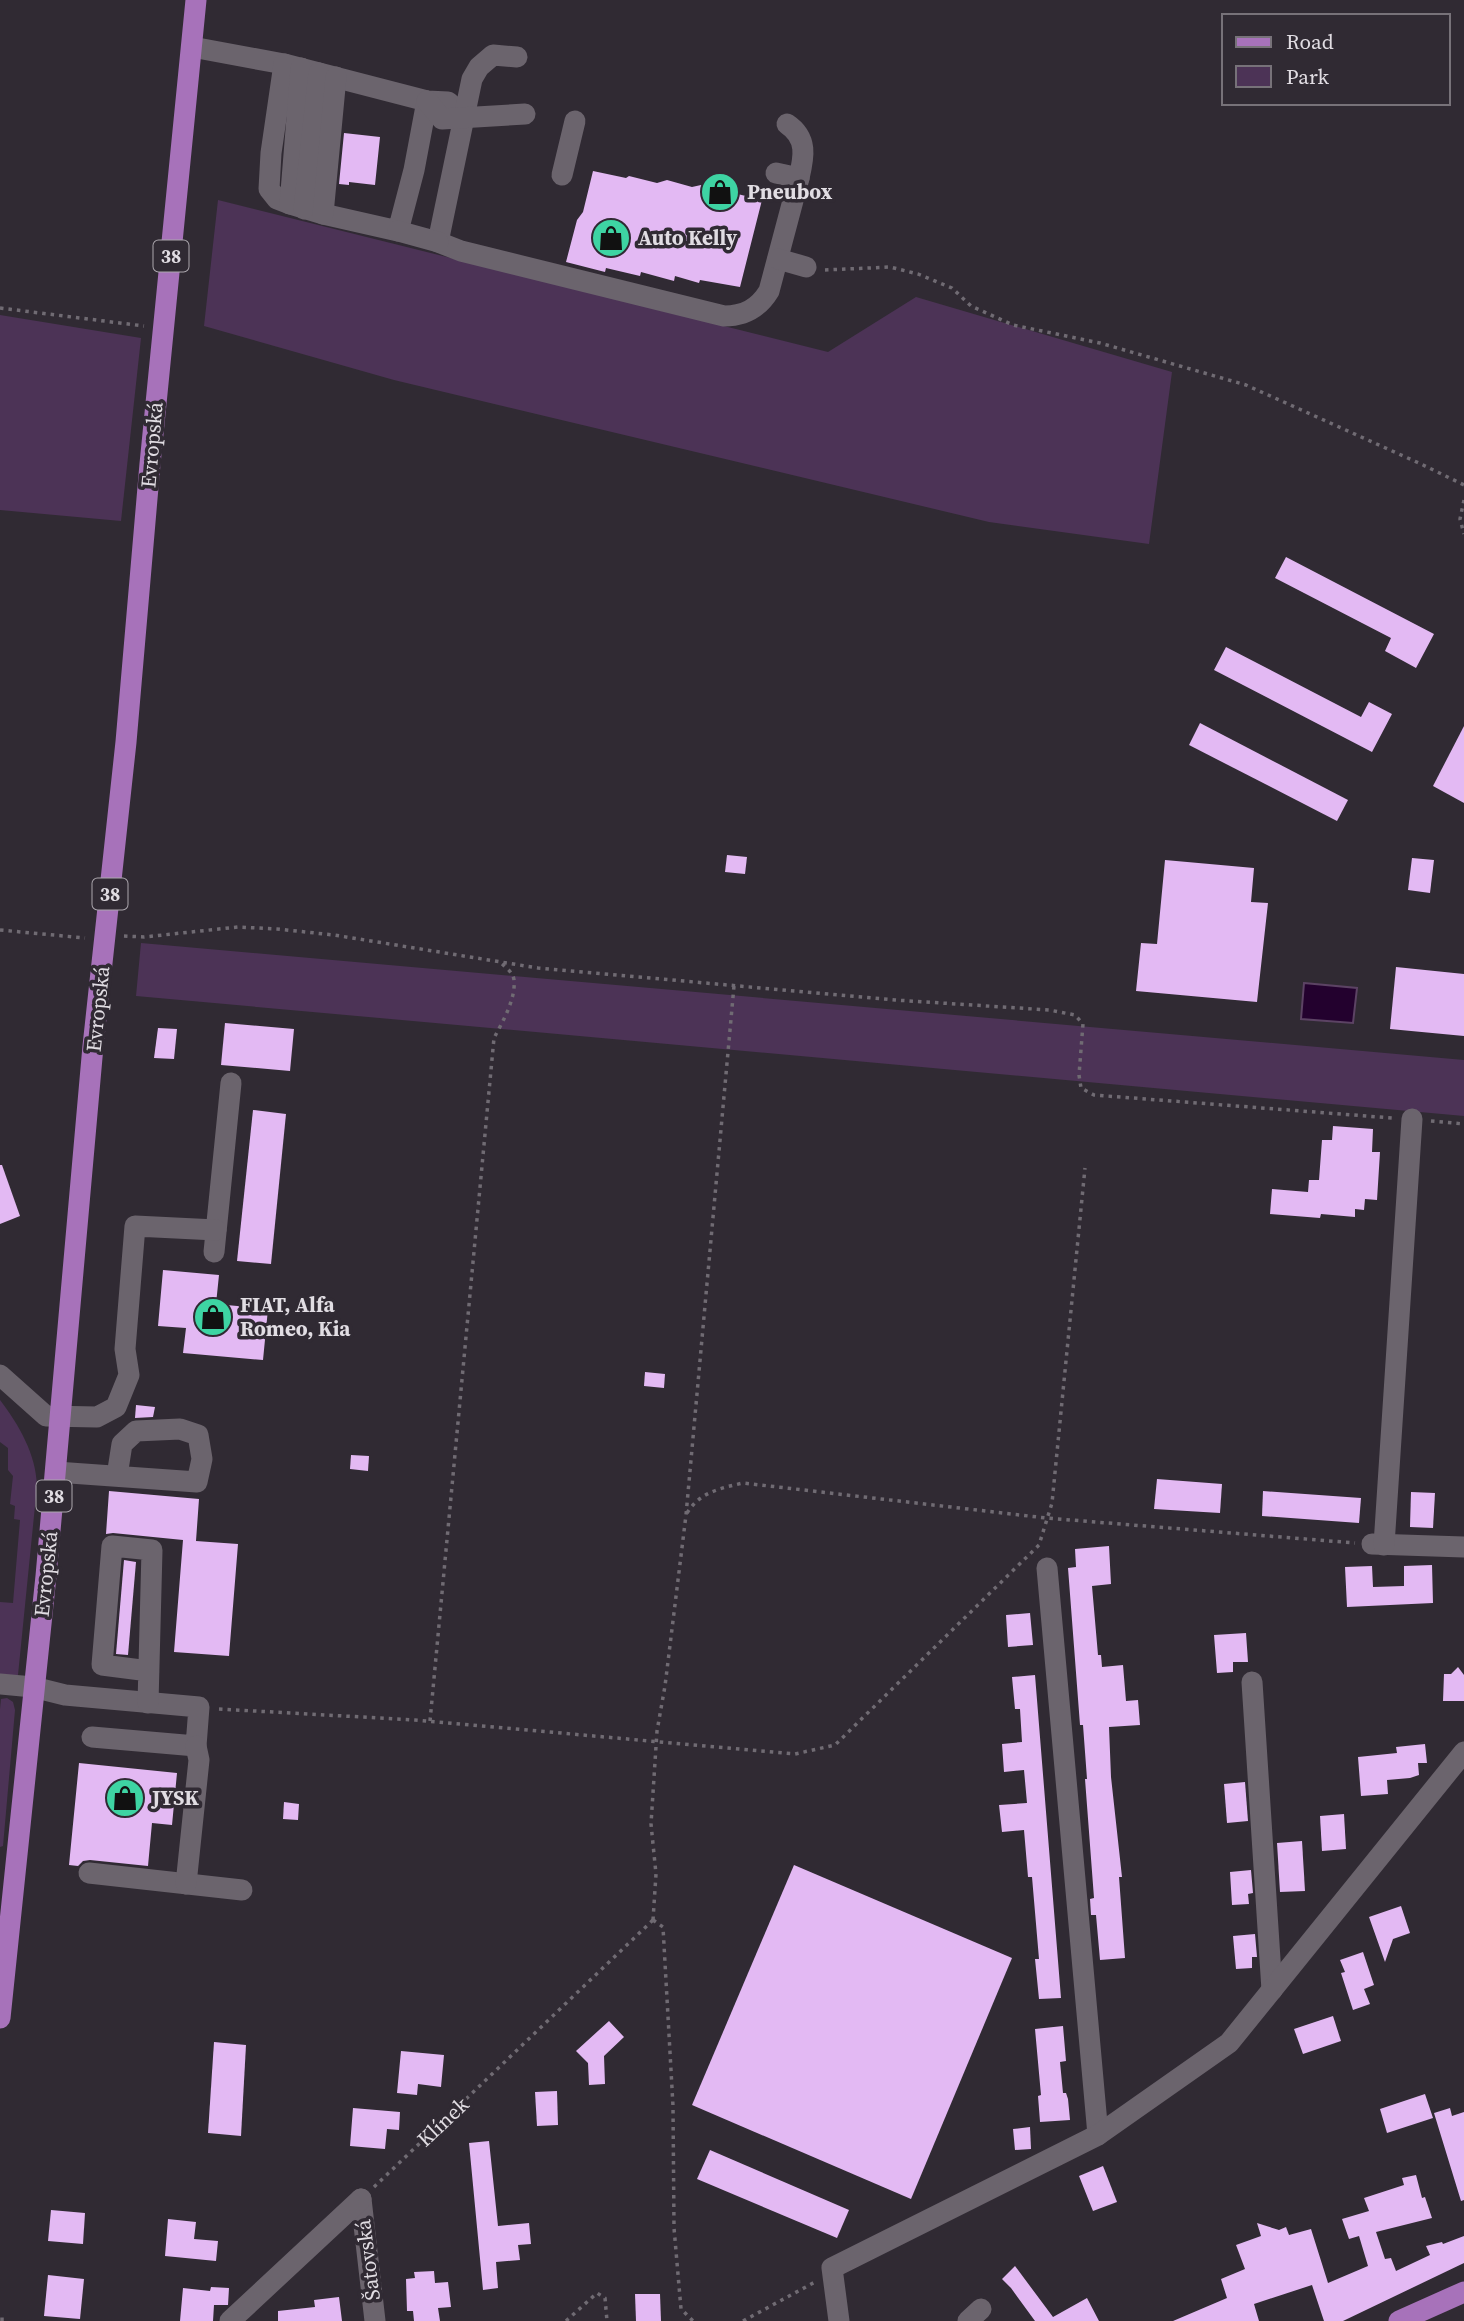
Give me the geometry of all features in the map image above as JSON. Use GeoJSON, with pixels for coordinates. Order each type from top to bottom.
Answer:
{"type":"FeatureCollection","features":[{"type":"Feature","properties":{"kind":"main road","name":"Evropská"},"geometry":{"type":"LineString","coordinates":[[0,2018],[56,1472],[196,0]]}},
{"type":"Feature","properties":{"kind":"main road"},"geometry":{"type":"LineString","coordinates":[[1399,2321],[1464,2292]]}},
{"type":"Feature","properties":{"kind":"street"},"geometry":{"type":"LineString","coordinates":[[192,47],[310,71],[427,101],[442,119],[525,114]]}},
{"type":"Feature","properties":{"kind":"street"},"geometry":{"type":"LineString","coordinates":[[438,242],[460,148],[472,79],[478,67],[493,55],[517,57]]}},
{"type":"Feature","properties":{"kind":"street"},"geometry":{"type":"LineString","coordinates":[[306,209],[310,71]]}},
{"type":"Feature","properties":{"kind":"street"},"geometry":{"type":"LineString","coordinates":[[310,71],[271,153],[269,189],[277,199],[306,209],[438,242],[461,251],[724,316],[738,316],[750,311],[763,301],[769,291],[799,178],[804,147],[794,129],[787,124]]}},
{"type":"Feature","properties":{"kind":"street"},"geometry":{"type":"LineString","coordinates":[[398,231],[414,170],[427,101]]}},
{"type":"Feature","properties":{"kind":"street"},"geometry":{"type":"LineString","coordinates":[[562,175],[575,121]]}},
{"type":"Feature","properties":{"kind":"street"},"geometry":{"type":"LineString","coordinates":[[776,173],[799,178]]}},
{"type":"Feature","properties":{"kind":"street"},"geometry":{"type":"LineString","coordinates":[[778,259],[806,267]]}},
{"type":"Feature","properties":{"kind":"street"},"geometry":{"type":"LineString","coordinates":[[214,1252],[231,1083]]}},
{"type":"Feature","properties":{"kind":"street"},"geometry":{"type":"LineString","coordinates":[[1412,1119],[1377,1545],[1464,1547]]}},
{"type":"Feature","properties":{"kind":"street"},"geometry":{"type":"LineString","coordinates":[[0,1375],[46,1416],[97,1417],[116,1407],[129,1375],[125,1349],[135,1226],[216,1230]]}},
{"type":"Feature","properties":{"kind":"street"},"geometry":{"type":"LineString","coordinates":[[56,1472],[117,1476]]}},
{"type":"Feature","properties":{"kind":"street"},"geometry":{"type":"LineString","coordinates":[[148,1703],[149,1671],[152,1550],[112,1546],[102,1665],[149,1671]]}},
{"type":"Feature","properties":{"kind":"street"},"geometry":{"type":"LineString","coordinates":[[1047,1568],[1098,2135]]}},
{"type":"Feature","properties":{"kind":"street"},"geometry":{"type":"LineString","coordinates":[[1252,1682],[1272,1990]]}},
{"type":"Feature","properties":{"kind":"street"},"geometry":{"type":"LineString","coordinates":[[0,1684],[33,1687],[65,1695],[199,1707],[196,1746],[199,1760],[186,1884]]}},
{"type":"Feature","properties":{"kind":"street"},"geometry":{"type":"LineString","coordinates":[[92,1737],[196,1746]]}},
{"type":"Feature","properties":{"kind":"street"},"geometry":{"type":"LineString","coordinates":[[839,2321],[832,2268],[1098,2135],[1229,2043],[1464,1752]]}},
{"type":"Feature","properties":{"kind":"street"},"geometry":{"type":"LineString","coordinates":[[89,1873],[242,1890]]}},
{"type":"Feature","properties":{"kind":"street"},"geometry":{"type":"LineString","coordinates":[[230,2321],[361,2199]]}},
{"type":"Feature","properties":{"kind":"street","name":"Šatovská"},"geometry":{"type":"LineString","coordinates":[[361,2199],[375,2321]]}},
{"type":"Feature","properties":{"kind":"path"},"geometry":{"type":"LineString","coordinates":[[806,267],[832,271],[890,267],[918,274],[952,288],[971,306],[1013,325],[1100,344],[1246,385],[1464,485]]}},
{"type":"Feature","properties":{"kind":"path"},"geometry":{"type":"LineString","coordinates":[[0,308],[163,329]]}},
{"type":"Feature","properties":{"kind":"path"},"geometry":{"type":"LineString","coordinates":[[1464,500],[1460,519],[1464,534]]}},
{"type":"Feature","properties":{"kind":"path"},"geometry":{"type":"LineString","coordinates":[[0,930],[105,940],[123,936],[144,937],[238,927],[276,929],[334,934],[538,968],[1049,1010],[1075,1015],[1083,1024],[1079,1075],[1081,1088],[1094,1095],[1464,1124]]}},
{"type":"Feature","properties":{"kind":"path"},"geometry":{"type":"LineString","coordinates":[[430,1721],[494,1038],[508,1013],[514,980],[509,970],[499,961]]}},
{"type":"Feature","properties":{"kind":"path"},"geometry":{"type":"LineString","coordinates":[[693,2321],[681,2309],[674,2228],[673,2106],[663,1927],[653,1920],[656,1874],[652,1824],[656,1742],[686,1515],[734,986]]}},
{"type":"Feature","properties":{"kind":"path"},"geometry":{"type":"LineString","coordinates":[[199,1707],[430,1721],[794,1754],[835,1745],[1039,1545],[1052,1503],[1085,1168]]}},
{"type":"Feature","properties":{"kind":"path"},"geometry":{"type":"LineString","coordinates":[[686,1515],[709,1491],[743,1483],[1046,1518],[1377,1545]]}},
{"type":"Feature","properties":{"kind":"path","name":"Klínek"},"geometry":{"type":"LineString","coordinates":[[361,2199],[653,1920]]}},
{"type":"Feature","properties":{"kind":"path"},"geometry":{"type":"LineString","coordinates":[[743,2321],[833,2273]]}},
{"type":"Feature","properties":{"kind":"path"},"geometry":{"type":"LineString","coordinates":[[566,2321],[597,2293],[605,2298],[607,2321]]}},
{"type":"Feature","properties":{"kind":"green space"},"geometry":{"type":"Polygon","coordinates":[[[218,200],[828,352],[916,297],[1172,372],[1149,544],[989,522],[394,380],[204,326],[218,200]]]}},
{"type":"Feature","properties":{"kind":"green space"},"geometry":{"type":"Polygon","coordinates":[[[0,315],[141,338],[121,521],[0,510],[0,315]]]}},
{"type":"Feature","properties":{"kind":"green space"},"geometry":{"type":"Polygon","coordinates":[[[141,943],[1464,1060],[1464,1116],[136,996],[141,943]]]}},
{"type":"Feature","properties":{"kind":"green space"},"geometry":{"type":"Polygon","coordinates":[[[0,1400],[14,1419],[30,1451],[37,1486],[18,1675],[14,1678],[0,1676],[0,1602],[13,1603],[20,1520],[14,1519],[15,1506],[10,1504],[13,1476],[8,1470],[8,1448],[0,1442],[0,1400]]]}},
{"type":"Feature","properties":{"kind":"green space"},"geometry":{"type":"Polygon","coordinates":[[[7,1698],[13,1702],[15,1710],[3,1846],[0,1847],[0,1709],[1,1699],[7,1698]]]}},
{"type":"Feature","properties":{"kind":"shaded area"},"geometry":{"type":"Polygon","coordinates":[[[1304,983],[1357,988],[1353,1023],[1301,1019],[1304,983]]]}},
{"type":"Feature","properties":{"kind":"building"},"geometry":{"type":"Polygon","coordinates":[[[344,133],[380,137],[375,185],[349,182],[349,185],[339,184],[344,133]]]}},
{"type":"Feature","properties":{"kind":"building"},"geometry":{"type":"Polygon","coordinates":[[[593,171],[657,183],[667,180],[692,187],[701,185],[762,200],[740,287],[700,280],[699,283],[675,276],[674,281],[641,272],[640,276],[606,268],[605,272],[566,262],[593,171]]]}},
{"type":"Feature","properties":{"kind":"building"},"geometry":{"type":"Polygon","coordinates":[[[1286,557],[1434,634],[1416,668],[1385,651],[1391,638],[1275,578],[1286,557]]]}},
{"type":"Feature","properties":{"kind":"building"},"geometry":{"type":"Polygon","coordinates":[[[1226,647],[1361,717],[1369,702],[1392,714],[1372,752],[1214,670],[1226,647]]]}},
{"type":"Feature","properties":{"kind":"building"},"geometry":{"type":"Polygon","coordinates":[[[1200,723],[1348,800],[1337,821],[1189,745],[1200,723]]]}},
{"type":"Feature","properties":{"kind":"building"},"geometry":{"type":"Polygon","coordinates":[[[1464,726],[1464,803],[1433,786],[1464,726]]]}},
{"type":"Feature","properties":{"kind":"building"},"geometry":{"type":"Polygon","coordinates":[[[727,855],[747,857],[745,874],[725,872],[727,855]]]}},
{"type":"Feature","properties":{"kind":"building"},"geometry":{"type":"Polygon","coordinates":[[[1412,858],[1434,860],[1430,893],[1408,890],[1412,858]]]}},
{"type":"Feature","properties":{"kind":"building"},"geometry":{"type":"Polygon","coordinates":[[[1165,860],[1254,868],[1251,902],[1268,903],[1257,1002],[1136,991],[1141,943],[1157,944],[1165,860]]]}},
{"type":"Feature","properties":{"kind":"building"},"geometry":{"type":"Polygon","coordinates":[[[1396,967],[1464,974],[1464,1036],[1390,1029],[1396,967]]]}},
{"type":"Feature","properties":{"kind":"building"},"geometry":{"type":"Polygon","coordinates":[[[225,1023],[294,1029],[290,1071],[221,1065],[225,1023]]]}},
{"type":"Feature","properties":{"kind":"building"},"geometry":{"type":"Polygon","coordinates":[[[158,1028],[177,1029],[174,1059],[154,1058],[158,1028]]]}},
{"type":"Feature","properties":{"kind":"building"},"geometry":{"type":"Polygon","coordinates":[[[253,1110],[286,1114],[271,1264],[237,1261],[253,1110]]]}},
{"type":"Feature","properties":{"kind":"building"},"geometry":{"type":"Polygon","coordinates":[[[1333,1126],[1373,1129],[1372,1152],[1380,1152],[1377,1200],[1365,1199],[1364,1210],[1355,1209],[1355,1217],[1321,1214],[1320,1218],[1270,1214],[1272,1189],[1308,1192],[1309,1180],[1319,1180],[1322,1140],[1332,1140],[1333,1126]]]}},
{"type":"Feature","properties":{"kind":"building"},"geometry":{"type":"Polygon","coordinates":[[[0,1165],[20,1216],[0,1224],[0,1165]]]}},
{"type":"Feature","properties":{"kind":"building","name":"FIAT, Alfa Romeo, Kia"},"geometry":{"type":"Polygon","coordinates":[[[163,1270],[219,1275],[216,1304],[268,1309],[263,1360],[183,1353],[186,1328],[158,1326],[163,1270]]]}},
{"type":"Feature","properties":{"kind":"building"},"geometry":{"type":"Polygon","coordinates":[[[645,1372],[665,1374],[664,1388],[644,1386],[645,1372]]]}},
{"type":"Feature","properties":{"kind":"building"},"geometry":{"type":"Polygon","coordinates":[[[136,1405],[155,1407],[153,1417],[135,1418],[136,1405]]]}},
{"type":"Feature","properties":{"kind":"building"},"geometry":{"type":"Polygon","coordinates":[[[351,1455],[369,1456],[368,1471],[350,1469],[351,1455]]]}},
{"type":"Feature","properties":{"kind":"building"},"geometry":{"type":"Polygon","coordinates":[[[1157,1479],[1222,1484],[1220,1513],[1154,1509],[1157,1479]]]}},
{"type":"Feature","properties":{"kind":"building"},"geometry":{"type":"Polygon","coordinates":[[[109,1491],[199,1499],[196,1541],[238,1544],[229,1656],[174,1652],[183,1540],[106,1534],[109,1491]]]}},
{"type":"Feature","properties":{"kind":"building"},"geometry":{"type":"Polygon","coordinates":[[[1263,1491],[1361,1498],[1359,1523],[1262,1516],[1263,1491]]]}},
{"type":"Feature","properties":{"kind":"building"},"geometry":{"type":"Polygon","coordinates":[[[1411,1492],[1435,1493],[1433,1528],[1410,1527],[1411,1492]]]}},
{"type":"Feature","properties":{"kind":"building"},"geometry":{"type":"Polygon","coordinates":[[[1109,1546],[1111,1584],[1092,1586],[1098,1655],[1101,1655],[1102,1667],[1123,1665],[1126,1701],[1138,1700],[1140,1725],[1109,1727],[1111,1777],[1122,1877],[1119,1877],[1125,1958],[1100,1960],[1096,1915],[1091,1915],[1090,1899],[1094,1898],[1087,1779],[1083,1725],[1080,1725],[1068,1568],[1076,1567],[1075,1549],[1109,1546]]]}},
{"type":"Feature","properties":{"kind":"building"},"geometry":{"type":"Polygon","coordinates":[[[124,1560],[136,1562],[128,1655],[116,1654],[124,1560]]]}},
{"type":"Feature","properties":{"kind":"building"},"geometry":{"type":"Polygon","coordinates":[[[1432,1565],[1433,1603],[1347,1607],[1345,1567],[1372,1566],[1373,1587],[1404,1586],[1404,1566],[1432,1565]]]}},
{"type":"Feature","properties":{"kind":"building"},"geometry":{"type":"Polygon","coordinates":[[[1030,1613],[1033,1645],[1008,1647],[1006,1615],[1030,1613]]]}},
{"type":"Feature","properties":{"kind":"building"},"geometry":{"type":"Polygon","coordinates":[[[1246,1633],[1248,1662],[1233,1662],[1233,1672],[1217,1673],[1214,1635],[1246,1633]]]}},
{"type":"Feature","properties":{"kind":"building"},"geometry":{"type":"Polygon","coordinates":[[[1458,1667],[1464,1675],[1464,1701],[1443,1701],[1444,1674],[1451,1674],[1458,1667]]]}},
{"type":"Feature","properties":{"kind":"building"},"geometry":{"type":"Polygon","coordinates":[[[1035,1675],[1061,1998],[1039,1999],[1035,1959],[1039,1959],[1032,1877],[1028,1877],[1024,1830],[1002,1832],[999,1805],[1027,1803],[1024,1770],[1004,1772],[1002,1744],[1022,1742],[1020,1709],[1015,1709],[1012,1677],[1035,1675]]]}},
{"type":"Feature","properties":{"kind":"building"},"geometry":{"type":"Polygon","coordinates":[[[1425,1744],[1427,1763],[1418,1763],[1419,1775],[1387,1780],[1388,1794],[1361,1796],[1358,1757],[1397,1753],[1396,1747],[1425,1744]]]}},
{"type":"Feature","properties":{"kind":"building","name":"JYSK"},"geometry":{"type":"Polygon","coordinates":[[[79,1763],[177,1773],[172,1825],[152,1823],[148,1866],[90,1860],[83,1861],[78,1866],[69,1865],[79,1763]]]}},
{"type":"Feature","properties":{"kind":"building"},"geometry":{"type":"Polygon","coordinates":[[[1245,1782],[1248,1821],[1227,1823],[1224,1784],[1245,1782]]]}},
{"type":"Feature","properties":{"kind":"building"},"geometry":{"type":"Polygon","coordinates":[[[284,1802],[299,1804],[298,1820],[283,1819],[284,1802]]]}},
{"type":"Feature","properties":{"kind":"building"},"geometry":{"type":"Polygon","coordinates":[[[1344,1814],[1346,1849],[1322,1851],[1320,1816],[1344,1814]]]}},
{"type":"Feature","properties":{"kind":"building"},"geometry":{"type":"Polygon","coordinates":[[[1302,1841],[1305,1891],[1280,1892],[1277,1843],[1302,1841]]]}},
{"type":"Feature","properties":{"kind":"building"},"geometry":{"type":"Polygon","coordinates":[[[794,1865],[1012,1958],[911,2199],[692,2105],[794,1865]]]}},
{"type":"Feature","properties":{"kind":"building"},"geometry":{"type":"Polygon","coordinates":[[[1251,1870],[1253,1893],[1248,1894],[1249,1904],[1232,1905],[1230,1872],[1251,1870]]]}},
{"type":"Feature","properties":{"kind":"building"},"geometry":{"type":"Polygon","coordinates":[[[1401,1906],[1410,1933],[1393,1939],[1385,1962],[1369,1917],[1401,1906]]]}},
{"type":"Feature","properties":{"kind":"building"},"geometry":{"type":"Polygon","coordinates":[[[1255,1934],[1257,1957],[1252,1957],[1252,1968],[1236,1969],[1233,1936],[1255,1934]]]}},
{"type":"Feature","properties":{"kind":"building"},"geometry":{"type":"Polygon","coordinates":[[[1363,1952],[1374,1985],[1364,1989],[1370,2004],[1353,2010],[1341,1973],[1345,1972],[1340,1960],[1363,1952]]]}},
{"type":"Feature","properties":{"kind":"building"},"geometry":{"type":"Polygon","coordinates":[[[1333,2016],[1341,2041],[1303,2054],[1294,2029],[1333,2016]]]}},
{"type":"Feature","properties":{"kind":"building"},"geometry":{"type":"Polygon","coordinates":[[[609,2021],[624,2037],[604,2056],[605,2084],[589,2085],[588,2063],[576,2051],[609,2021]]]}},
{"type":"Feature","properties":{"kind":"building"},"geometry":{"type":"Polygon","coordinates":[[[1063,2026],[1066,2061],[1060,2062],[1063,2093],[1066,2093],[1068,2099],[1070,2120],[1040,2122],[1038,2096],[1041,2095],[1035,2029],[1063,2026]]]}},
{"type":"Feature","properties":{"kind":"building"},"geometry":{"type":"Polygon","coordinates":[[[214,2042],[246,2045],[241,2136],[208,2133],[214,2042]]]}},
{"type":"Feature","properties":{"kind":"building"},"geometry":{"type":"Polygon","coordinates":[[[401,2051],[444,2055],[441,2087],[418,2084],[417,2095],[397,2093],[401,2051]]]}},
{"type":"Feature","properties":{"kind":"building"},"geometry":{"type":"Polygon","coordinates":[[[557,2091],[558,2125],[537,2126],[535,2092],[557,2091]]]}},
{"type":"Feature","properties":{"kind":"building"},"geometry":{"type":"Polygon","coordinates":[[[1425,2094],[1433,2118],[1387,2133],[1380,2109],[1425,2094]]]}},
{"type":"Feature","properties":{"kind":"building"},"geometry":{"type":"Polygon","coordinates":[[[353,2108],[400,2112],[399,2130],[387,2129],[385,2149],[350,2146],[353,2108]]]}},
{"type":"Feature","properties":{"kind":"building"},"geometry":{"type":"Polygon","coordinates":[[[1450,2108],[1452,2116],[1464,2112],[1464,2200],[1461,2201],[1434,2113],[1450,2108]]]}},
{"type":"Feature","properties":{"kind":"building"},"geometry":{"type":"Polygon","coordinates":[[[1030,2127],[1031,2149],[1015,2150],[1013,2129],[1030,2127]]]}},
{"type":"Feature","properties":{"kind":"building"},"geometry":{"type":"Polygon","coordinates":[[[489,2141],[498,2226],[529,2223],[531,2244],[518,2245],[520,2260],[496,2262],[498,2288],[483,2290],[469,2143],[489,2141]]]}},
{"type":"Feature","properties":{"kind":"building"},"geometry":{"type":"Polygon","coordinates":[[[710,2150],[849,2210],[837,2238],[697,2179],[710,2150]]]}},
{"type":"Feature","properties":{"kind":"building"},"geometry":{"type":"Polygon","coordinates":[[[1103,2166],[1117,2202],[1093,2211],[1079,2176],[1103,2166]]]}},
{"type":"Feature","properties":{"kind":"building"},"geometry":{"type":"Polygon","coordinates":[[[1416,2175],[1422,2198],[1425,2197],[1432,2218],[1376,2232],[1385,2259],[1391,2258],[1396,2271],[1430,2255],[1426,2246],[1442,2242],[1443,2244],[1464,2236],[1464,2263],[1343,2321],[1324,2321],[1312,2285],[1254,2304],[1259,2321],[1173,2321],[1227,2298],[1221,2279],[1245,2269],[1236,2245],[1261,2236],[1257,2223],[1279,2230],[1286,2227],[1289,2235],[1311,2229],[1328,2283],[1368,2266],[1359,2236],[1349,2239],[1342,2219],[1369,2211],[1364,2198],[1404,2185],[1402,2178],[1416,2175]]]}},
{"type":"Feature","properties":{"kind":"building"},"geometry":{"type":"Polygon","coordinates":[[[51,2210],[85,2213],[83,2244],[48,2241],[51,2210]]]}},
{"type":"Feature","properties":{"kind":"building"},"geometry":{"type":"Polygon","coordinates":[[[168,2219],[196,2222],[194,2239],[218,2241],[216,2261],[165,2256],[168,2219]]]}},
{"type":"Feature","properties":{"kind":"building"},"geometry":{"type":"Polygon","coordinates":[[[1015,2266],[1053,2317],[1087,2298],[1099,2321],[1035,2321],[1002,2279],[1015,2266]]]}},
{"type":"Feature","properties":{"kind":"building"},"geometry":{"type":"Polygon","coordinates":[[[434,2271],[435,2283],[448,2282],[451,2307],[438,2308],[440,2321],[414,2321],[413,2311],[407,2311],[406,2279],[415,2278],[414,2272],[434,2271]]]}},
{"type":"Feature","properties":{"kind":"building"},"geometry":{"type":"Polygon","coordinates":[[[48,2275],[84,2279],[80,2319],[44,2316],[48,2275]]]}},
{"type":"Feature","properties":{"kind":"building"},"geometry":{"type":"Polygon","coordinates":[[[211,2287],[229,2288],[228,2305],[214,2305],[213,2321],[180,2321],[183,2288],[210,2291],[211,2287]]]}},
{"type":"Feature","properties":{"kind":"building"},"geometry":{"type":"Polygon","coordinates":[[[635,2294],[660,2294],[661,2321],[636,2321],[635,2294]]]}},
{"type":"Feature","properties":{"kind":"building"},"geometry":{"type":"Polygon","coordinates":[[[339,2297],[342,2321],[278,2321],[278,2311],[315,2307],[314,2300],[339,2297]]]}},
{"type":"Feature","properties":{"kind":"place","name":"Pneubox"},"geometry":{"type":"Point","coordinates":[720,192]}},
{"type":"Feature","properties":{"kind":"place","name":"Auto Kelly"},"geometry":{"type":"Point","coordinates":[611,238]}},
{"type":"Feature","properties":{"kind":"place","name":"FIAT, Alfa Romeo, Kia"},"geometry":{"type":"Point","coordinates":[213,1317]}},
{"type":"Feature","properties":{"kind":"place","name":"JYSK"},"geometry":{"type":"Point","coordinates":[125,1798]}}]}
